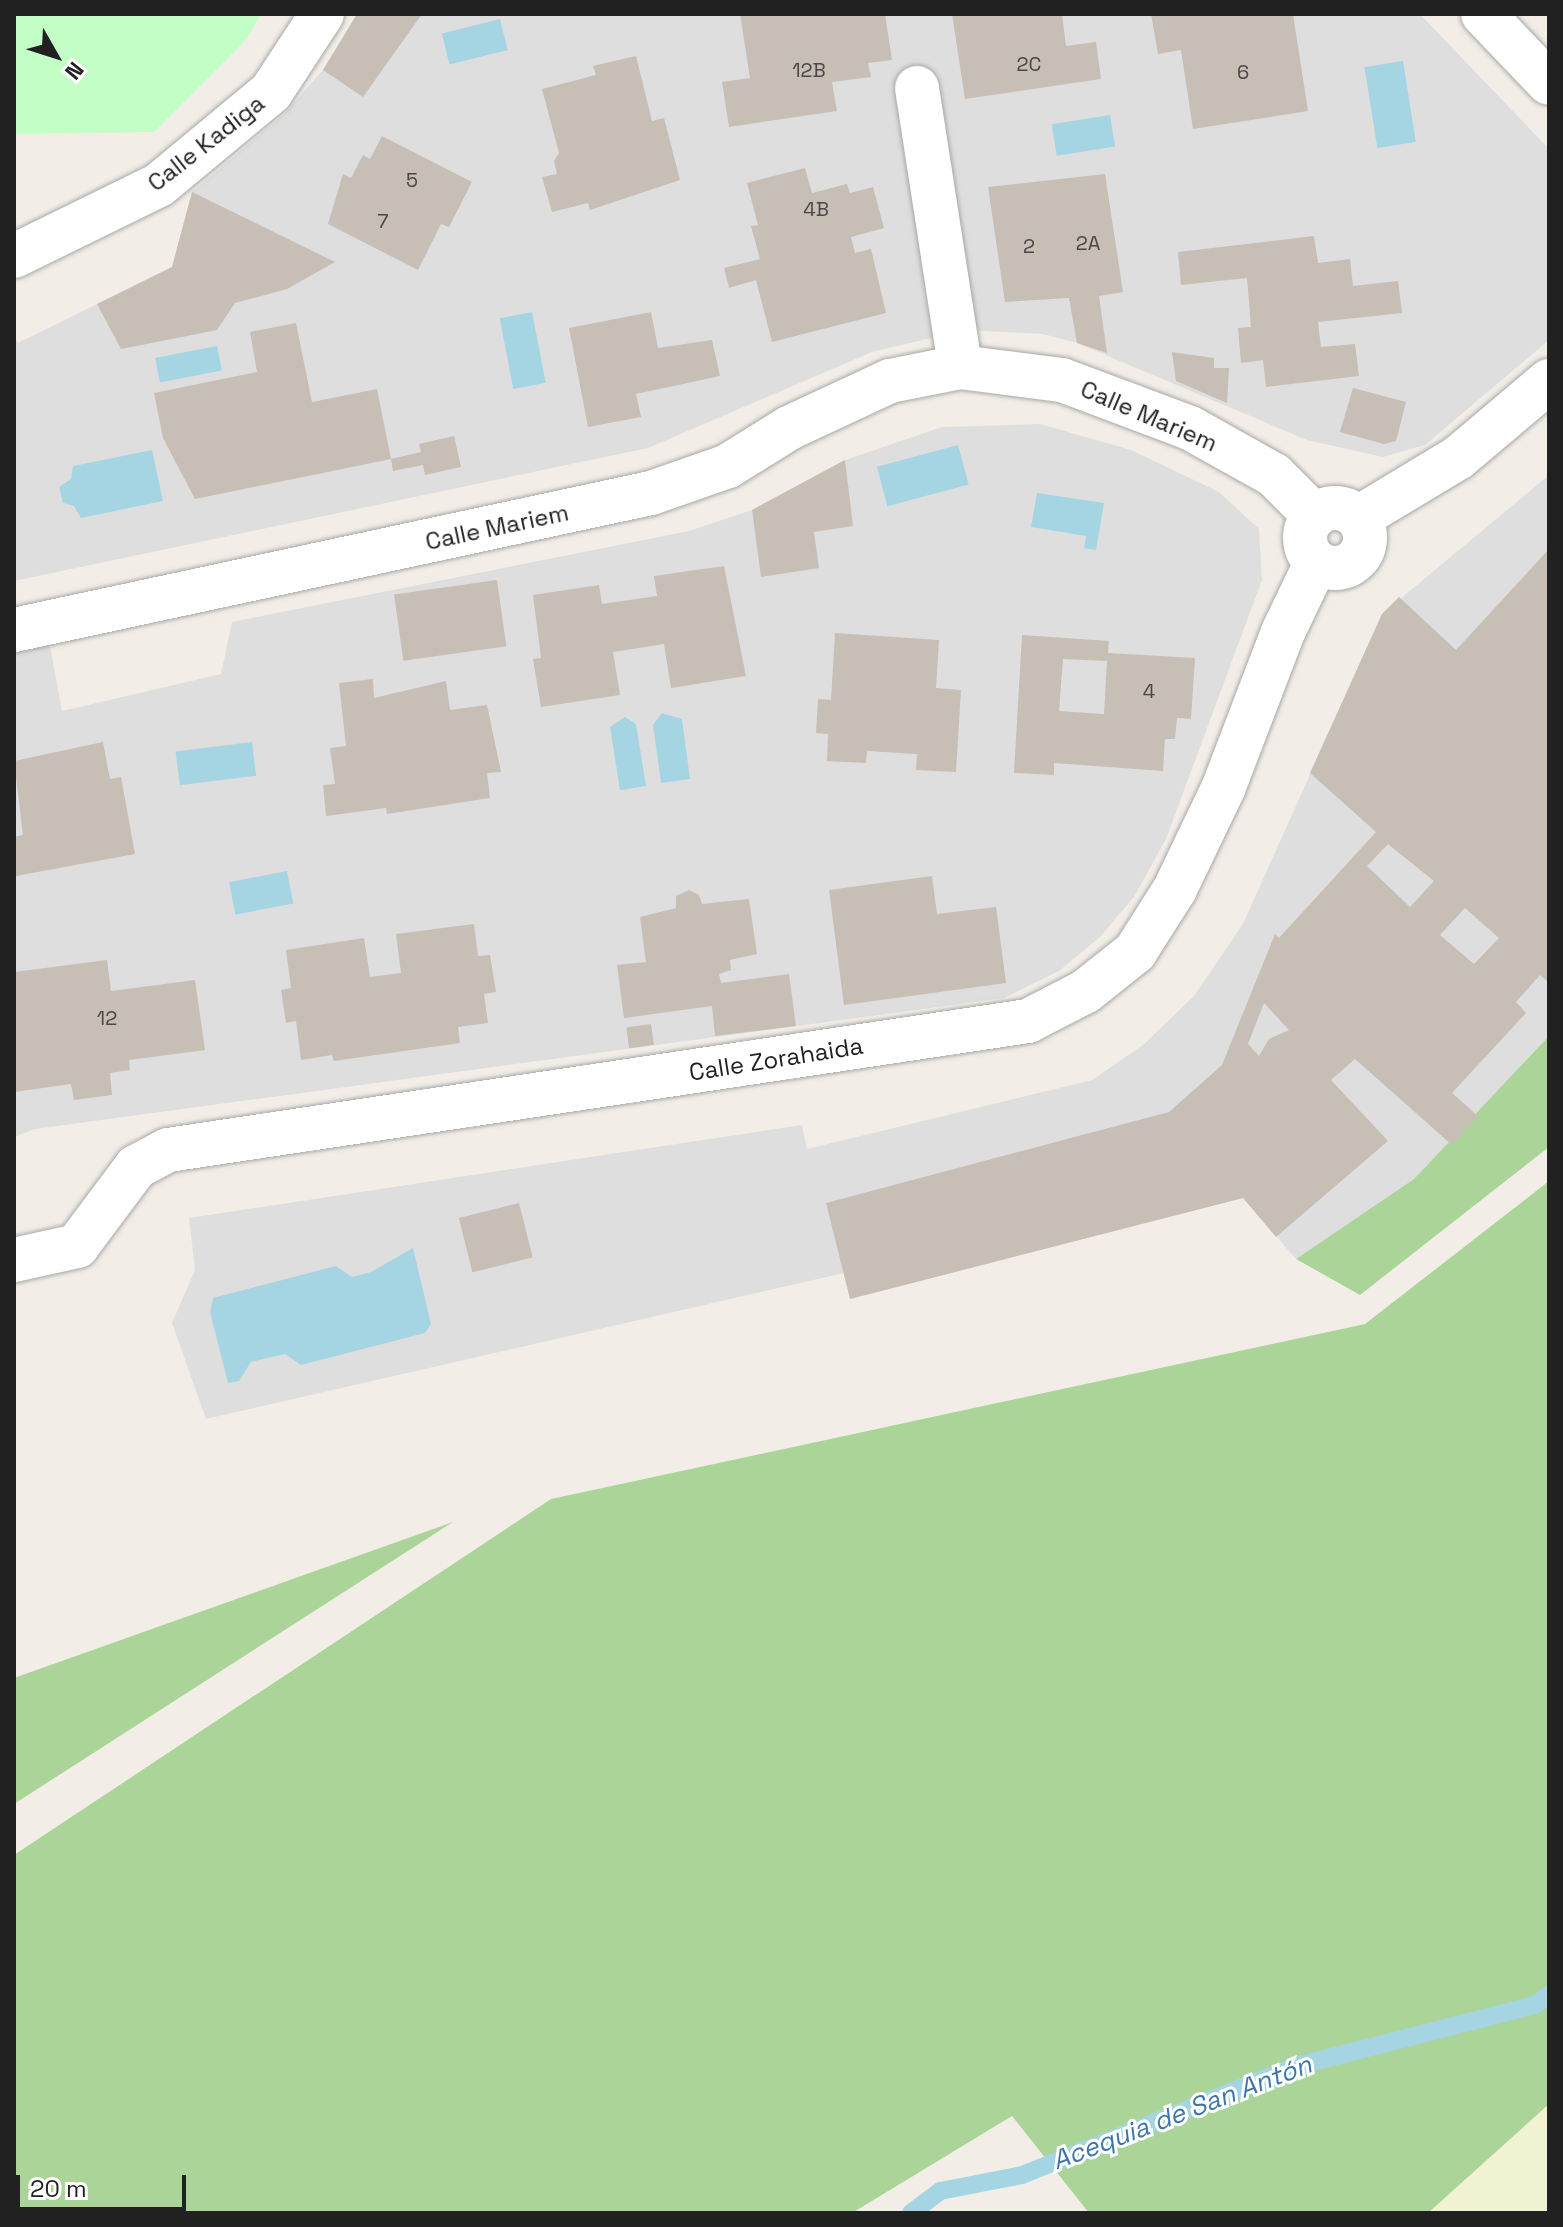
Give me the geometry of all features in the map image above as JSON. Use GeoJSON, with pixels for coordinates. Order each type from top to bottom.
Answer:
{"type":"FeatureCollection","features":[{"type":"Feature","properties":{"kind":"street","name":"Calle Kadiga"},"geometry":{"type":"LineString","coordinates":[[14,256],[159,185],[271,92],[322,14]]}},
{"type":"Feature","properties":{"kind":"street"},"geometry":{"type":"LineString","coordinates":[[1483,14],[1549,83]]}},
{"type":"Feature","properties":{"kind":"street"},"geometry":{"type":"LineString","coordinates":[[917,88],[960,367]]}},
{"type":"Feature","properties":{"kind":"street","name":"Calle Mariem"},"geometry":{"type":"LineString","coordinates":[[14,630],[651,493],[728,466],[789,428],[890,381],[960,367],[1062,380],[1190,428],[1274,475],[1315,516]]}},
{"type":"Feature","properties":{"kind":"street"},"geometry":{"type":"LineString","coordinates":[[1358,518],[1459,457],[1549,381]]}},
{"type":"Feature","properties":{"kind":"street"},"geometry":{"type":"LineString","coordinates":[[1342,508],[1358,518],[1365,536],[1361,556],[1335,569],[1316,563],[1305,534],[1315,516],[1342,508]]}},
{"type":"Feature","properties":{"kind":"street","name":"Calle Zorahaida"},"geometry":{"type":"LineString","coordinates":[[14,1260],[77,1246],[136,1167],[168,1150],[1028,1021],[1086,991],[1135,952],[1175,889],[1223,789],[1283,632],[1316,563]]}},
{"type":"Feature","properties":{"kind":"shaded area"},"geometry":{"type":"Polygon","coordinates":[[[357,14],[1420,14],[1549,149],[1549,340],[1425,445],[1383,457],[1307,440],[1077,343],[1043,334],[965,330],[872,352],[648,448],[14,581],[14,337],[18,343],[172,267],[192,192],[283,115],[323,70],[357,14]]]}},
{"type":"Feature","properties":{"kind":"shaded area"},"geometry":{"type":"Polygon","coordinates":[[[1040,424],[1131,450],[1219,492],[1259,529],[1262,580],[1166,839],[1134,897],[1100,937],[1059,971],[1004,998],[35,1129],[14,1137],[14,648],[49,641],[62,711],[221,674],[232,622],[689,531],[752,510],[845,460],[942,427],[1040,424]]]}},
{"type":"Feature","properties":{"kind":"shaded area"},"geometry":{"type":"Polygon","coordinates":[[[1549,475],[1549,1036],[1414,1179],[1296,1259],[1243,1198],[850,1299],[844,1273],[206,1419],[172,1323],[195,1270],[189,1218],[802,1125],[807,1149],[1092,1080],[1143,1045],[1194,996],[1243,924],[1382,614],[1549,475]]]}},
{"type":"Feature","properties":{"kind":"green space"},"geometry":{"type":"Polygon","coordinates":[[[14,14],[261,14],[245,41],[154,132],[14,134],[14,14]]]}},
{"type":"Feature","properties":{"kind":"green space"},"geometry":{"type":"Polygon","coordinates":[[[1549,1036],[1549,1147],[1360,1295],[1296,1259],[1414,1179],[1549,1036]]]}},
{"type":"Feature","properties":{"kind":"green space"},"geometry":{"type":"Polygon","coordinates":[[[1549,1181],[1549,2104],[1428,2213],[1089,2213],[1012,2116],[852,2213],[14,2213],[14,1855],[551,1499],[1365,1324],[1549,1181]]]}},
{"type":"Feature","properties":{"kind":"green space"},"geometry":{"type":"Polygon","coordinates":[[[453,1522],[14,1804],[14,1678],[453,1522]]]}},
{"type":"Feature","properties":{"kind":"green space"},"geometry":{"type":"Polygon","coordinates":[[[1549,2104],[1549,2213],[1428,2213],[1549,2104]]]}},
{"type":"Feature","properties":{"kind":"water"},"geometry":{"type":"Polygon","coordinates":[[[500,19],[508,50],[450,65],[442,34],[500,19]]]}},
{"type":"Feature","properties":{"kind":"water"},"geometry":{"type":"Polygon","coordinates":[[[1403,61],[1416,142],[1377,148],[1364,67],[1403,61]]]}},
{"type":"Feature","properties":{"kind":"water"},"geometry":{"type":"Polygon","coordinates":[[[1110,115],[1115,147],[1057,156],[1052,124],[1110,115]]]}},
{"type":"Feature","properties":{"kind":"water"},"geometry":{"type":"Polygon","coordinates":[[[532,312],[546,383],[513,389],[500,318],[532,312]]]}},
{"type":"Feature","properties":{"kind":"water"},"geometry":{"type":"Polygon","coordinates":[[[217,346],[222,371],[160,383],[155,358],[217,346]]]}},
{"type":"Feature","properties":{"kind":"water"},"geometry":{"type":"Polygon","coordinates":[[[958,445],[969,485],[887,506],[877,467],[958,445]]]}},
{"type":"Feature","properties":{"kind":"water"},"geometry":{"type":"Polygon","coordinates":[[[152,450],[163,501],[81,518],[74,506],[63,503],[59,487],[71,479],[73,466],[152,450]]]}},
{"type":"Feature","properties":{"kind":"water"},"geometry":{"type":"Polygon","coordinates":[[[1037,493],[1104,503],[1096,550],[1084,548],[1086,536],[1031,527],[1037,493]]]}},
{"type":"Feature","properties":{"kind":"water"},"geometry":{"type":"Polygon","coordinates":[[[662,713],[682,719],[690,779],[661,783],[653,725],[662,713]]]}},
{"type":"Feature","properties":{"kind":"water"},"geometry":{"type":"Polygon","coordinates":[[[625,717],[636,724],[646,786],[620,790],[610,727],[625,717]]]}},
{"type":"Feature","properties":{"kind":"water"},"geometry":{"type":"Polygon","coordinates":[[[252,742],[256,776],[180,785],[176,751],[252,742]]]}},
{"type":"Feature","properties":{"kind":"water"},"geometry":{"type":"Polygon","coordinates":[[[287,871],[293,903],[235,915],[229,882],[287,871]]]}},
{"type":"Feature","properties":{"kind":"water"},"geometry":{"type":"Polygon","coordinates":[[[413,1248],[431,1324],[425,1333],[301,1365],[285,1354],[251,1362],[239,1381],[228,1383],[210,1312],[213,1298],[336,1266],[352,1277],[371,1272],[413,1248]]]}},
{"type":"Feature","properties":{"kind":"building"},"geometry":{"type":"Polygon","coordinates":[[[357,14],[422,14],[363,97],[323,70],[357,14]]]}},
{"type":"Feature","properties":{"kind":"building"},"geometry":{"type":"Polygon","coordinates":[[[740,14],[885,14],[892,60],[868,63],[871,77],[832,82],[837,111],[729,127],[722,82],[750,78],[740,14]]]}},
{"type":"Feature","properties":{"kind":"building"},"geometry":{"type":"Polygon","coordinates":[[[952,14],[1062,14],[1066,46],[1096,42],[1101,79],[965,99],[952,14]]]}},
{"type":"Feature","properties":{"kind":"building"},"geometry":{"type":"Polygon","coordinates":[[[1151,14],[1293,14],[1308,111],[1193,129],[1181,50],[1158,54],[1151,14]]]}},
{"type":"Feature","properties":{"kind":"building"},"geometry":{"type":"Polygon","coordinates":[[[636,56],[652,121],[664,118],[680,180],[590,210],[588,203],[552,212],[542,177],[557,174],[554,161],[559,153],[542,89],[596,75],[593,66],[636,56]]]}},
{"type":"Feature","properties":{"kind":"building"},"geometry":{"type":"Polygon","coordinates":[[[382,136],[472,182],[449,227],[441,224],[418,270],[328,224],[343,174],[351,178],[363,155],[370,159],[382,136]]]}},
{"type":"Feature","properties":{"kind":"building"},"geometry":{"type":"Polygon","coordinates":[[[805,168],[812,193],[847,184],[850,193],[873,187],[884,228],[851,237],[855,253],[871,249],[886,313],[772,342],[756,280],[729,288],[724,268],[760,259],[751,226],[758,225],[747,183],[805,168]]]}},
{"type":"Feature","properties":{"kind":"building"},"geometry":{"type":"Polygon","coordinates":[[[1105,174],[1123,292],[1099,296],[1107,353],[1077,343],[1069,298],[1005,302],[988,187],[1105,174]]]}},
{"type":"Feature","properties":{"kind":"building"},"geometry":{"type":"Polygon","coordinates":[[[192,192],[335,262],[287,289],[235,303],[217,330],[121,349],[97,304],[172,267],[192,192]]]}},
{"type":"Feature","properties":{"kind":"building"},"geometry":{"type":"Polygon","coordinates":[[[1314,236],[1318,263],[1350,259],[1353,286],[1398,281],[1402,313],[1318,322],[1321,347],[1355,344],[1359,376],[1266,387],[1263,360],[1241,363],[1238,328],[1251,327],[1247,278],[1181,285],[1178,252],[1314,236]]]}},
{"type":"Feature","properties":{"kind":"building"},"geometry":{"type":"Polygon","coordinates":[[[651,312],[658,348],[712,340],[720,376],[636,394],[641,417],[588,427],[569,328],[651,312]]]}},
{"type":"Feature","properties":{"kind":"building"},"geometry":{"type":"Polygon","coordinates":[[[296,323],[312,402],[377,389],[391,459],[195,499],[163,438],[154,393],[257,372],[250,332],[296,323]]]}},
{"type":"Feature","properties":{"kind":"building"},"geometry":{"type":"Polygon","coordinates":[[[1172,352],[1214,358],[1214,368],[1229,368],[1227,403],[1176,381],[1172,352]]]}},
{"type":"Feature","properties":{"kind":"building"},"geometry":{"type":"Polygon","coordinates":[[[1353,388],[1406,402],[1396,441],[1384,444],[1340,432],[1353,388]]]}},
{"type":"Feature","properties":{"kind":"building"},"geometry":{"type":"Polygon","coordinates":[[[454,436],[461,467],[425,475],[423,465],[393,471],[391,459],[421,452],[419,444],[454,436]]]}},
{"type":"Feature","properties":{"kind":"building"},"geometry":{"type":"Polygon","coordinates":[[[845,460],[853,526],[814,532],[819,568],[761,577],[752,510],[845,460]]]}},
{"type":"Feature","properties":{"kind":"building"},"geometry":{"type":"Polygon","coordinates":[[[1549,549],[1549,983],[1540,975],[1516,1002],[1526,1013],[1452,1093],[1478,1116],[1452,1145],[1355,1059],[1331,1080],[1388,1141],[1276,1237],[1243,1198],[850,1299],[826,1203],[1169,1112],[1222,1065],[1275,934],[1279,938],[1376,832],[1310,773],[1382,614],[1399,597],[1456,650],[1549,549]],[[1388,844],[1367,866],[1410,907],[1434,881],[1388,844]],[[1465,908],[1440,935],[1474,964],[1499,938],[1465,908]],[[1264,1003],[1248,1044],[1259,1056],[1269,1039],[1289,1030],[1264,1003]]]}},
{"type":"Feature","properties":{"kind":"building"},"geometry":{"type":"Polygon","coordinates":[[[724,566],[746,676],[671,688],[664,644],[613,652],[620,695],[541,707],[533,659],[541,658],[533,595],[599,585],[602,604],[657,596],[654,576],[724,566]]]}},
{"type":"Feature","properties":{"kind":"building"},"geometry":{"type":"Polygon","coordinates":[[[497,580],[506,646],[403,661],[394,594],[497,580]]]}},
{"type":"Feature","properties":{"kind":"building"},"geometry":{"type":"Polygon","coordinates":[[[835,633],[939,640],[936,688],[961,690],[956,772],[916,770],[917,754],[867,751],[866,763],[827,761],[828,734],[816,733],[818,699],[831,700],[835,633]]]}},
{"type":"Feature","properties":{"kind":"building"},"geometry":{"type":"Polygon","coordinates":[[[1022,635],[1109,641],[1108,653],[1195,658],[1191,719],[1177,718],[1175,739],[1165,739],[1163,771],[1054,763],[1054,775],[1014,773],[1022,635]],[[1063,659],[1059,711],[1104,714],[1107,661],[1063,659]]]}},
{"type":"Feature","properties":{"kind":"building"},"geometry":{"type":"Polygon","coordinates":[[[373,679],[374,698],[446,681],[450,710],[487,705],[501,772],[487,773],[490,798],[387,814],[386,808],[326,816],[323,785],[335,784],[330,748],[346,746],[339,683],[373,679]]]}},
{"type":"Feature","properties":{"kind":"building"},"geometry":{"type":"Polygon","coordinates":[[[103,742],[110,779],[121,777],[135,854],[16,876],[14,837],[23,835],[14,761],[103,742]]]}},
{"type":"Feature","properties":{"kind":"building"},"geometry":{"type":"Polygon","coordinates":[[[932,876],[937,914],[996,907],[1006,983],[844,1005],[829,890],[932,876]]]}},
{"type":"Feature","properties":{"kind":"building"},"geometry":{"type":"Polygon","coordinates":[[[689,890],[699,895],[702,904],[749,899],[757,954],[730,960],[731,970],[719,974],[721,983],[789,974],[796,1026],[715,1036],[712,1006],[624,1018],[617,965],[646,962],[640,917],[676,908],[676,896],[689,890]]]}},
{"type":"Feature","properties":{"kind":"building"},"geometry":{"type":"Polygon","coordinates":[[[474,924],[478,956],[490,955],[496,992],[484,994],[488,1023],[458,1027],[460,1043],[334,1061],[332,1055],[301,1060],[296,1021],[286,1023],[281,990],[291,988],[286,950],[364,938],[370,977],[401,973],[396,934],[474,924]]]}},
{"type":"Feature","properties":{"kind":"building"},"geometry":{"type":"Polygon","coordinates":[[[107,960],[111,991],[195,980],[205,1050],[129,1060],[130,1070],[110,1073],[112,1095],[74,1100],[71,1084],[14,1092],[14,972],[107,960]]]}},
{"type":"Feature","properties":{"kind":"building"},"geometry":{"type":"Polygon","coordinates":[[[651,1024],[654,1045],[629,1048],[626,1027],[651,1024]]]}},
{"type":"Feature","properties":{"kind":"building"},"geometry":{"type":"Polygon","coordinates":[[[519,1203],[533,1257],[472,1272],[459,1218],[519,1203]]]}},
{"type":"Feature","properties":{"kind":"waterway","name":"Acequia de San Antón"},"geometry":{"type":"LineString","coordinates":[[911,2213],[940,2191],[1022,2175],[1293,2067],[1535,2005],[1549,1995]]}}]}
